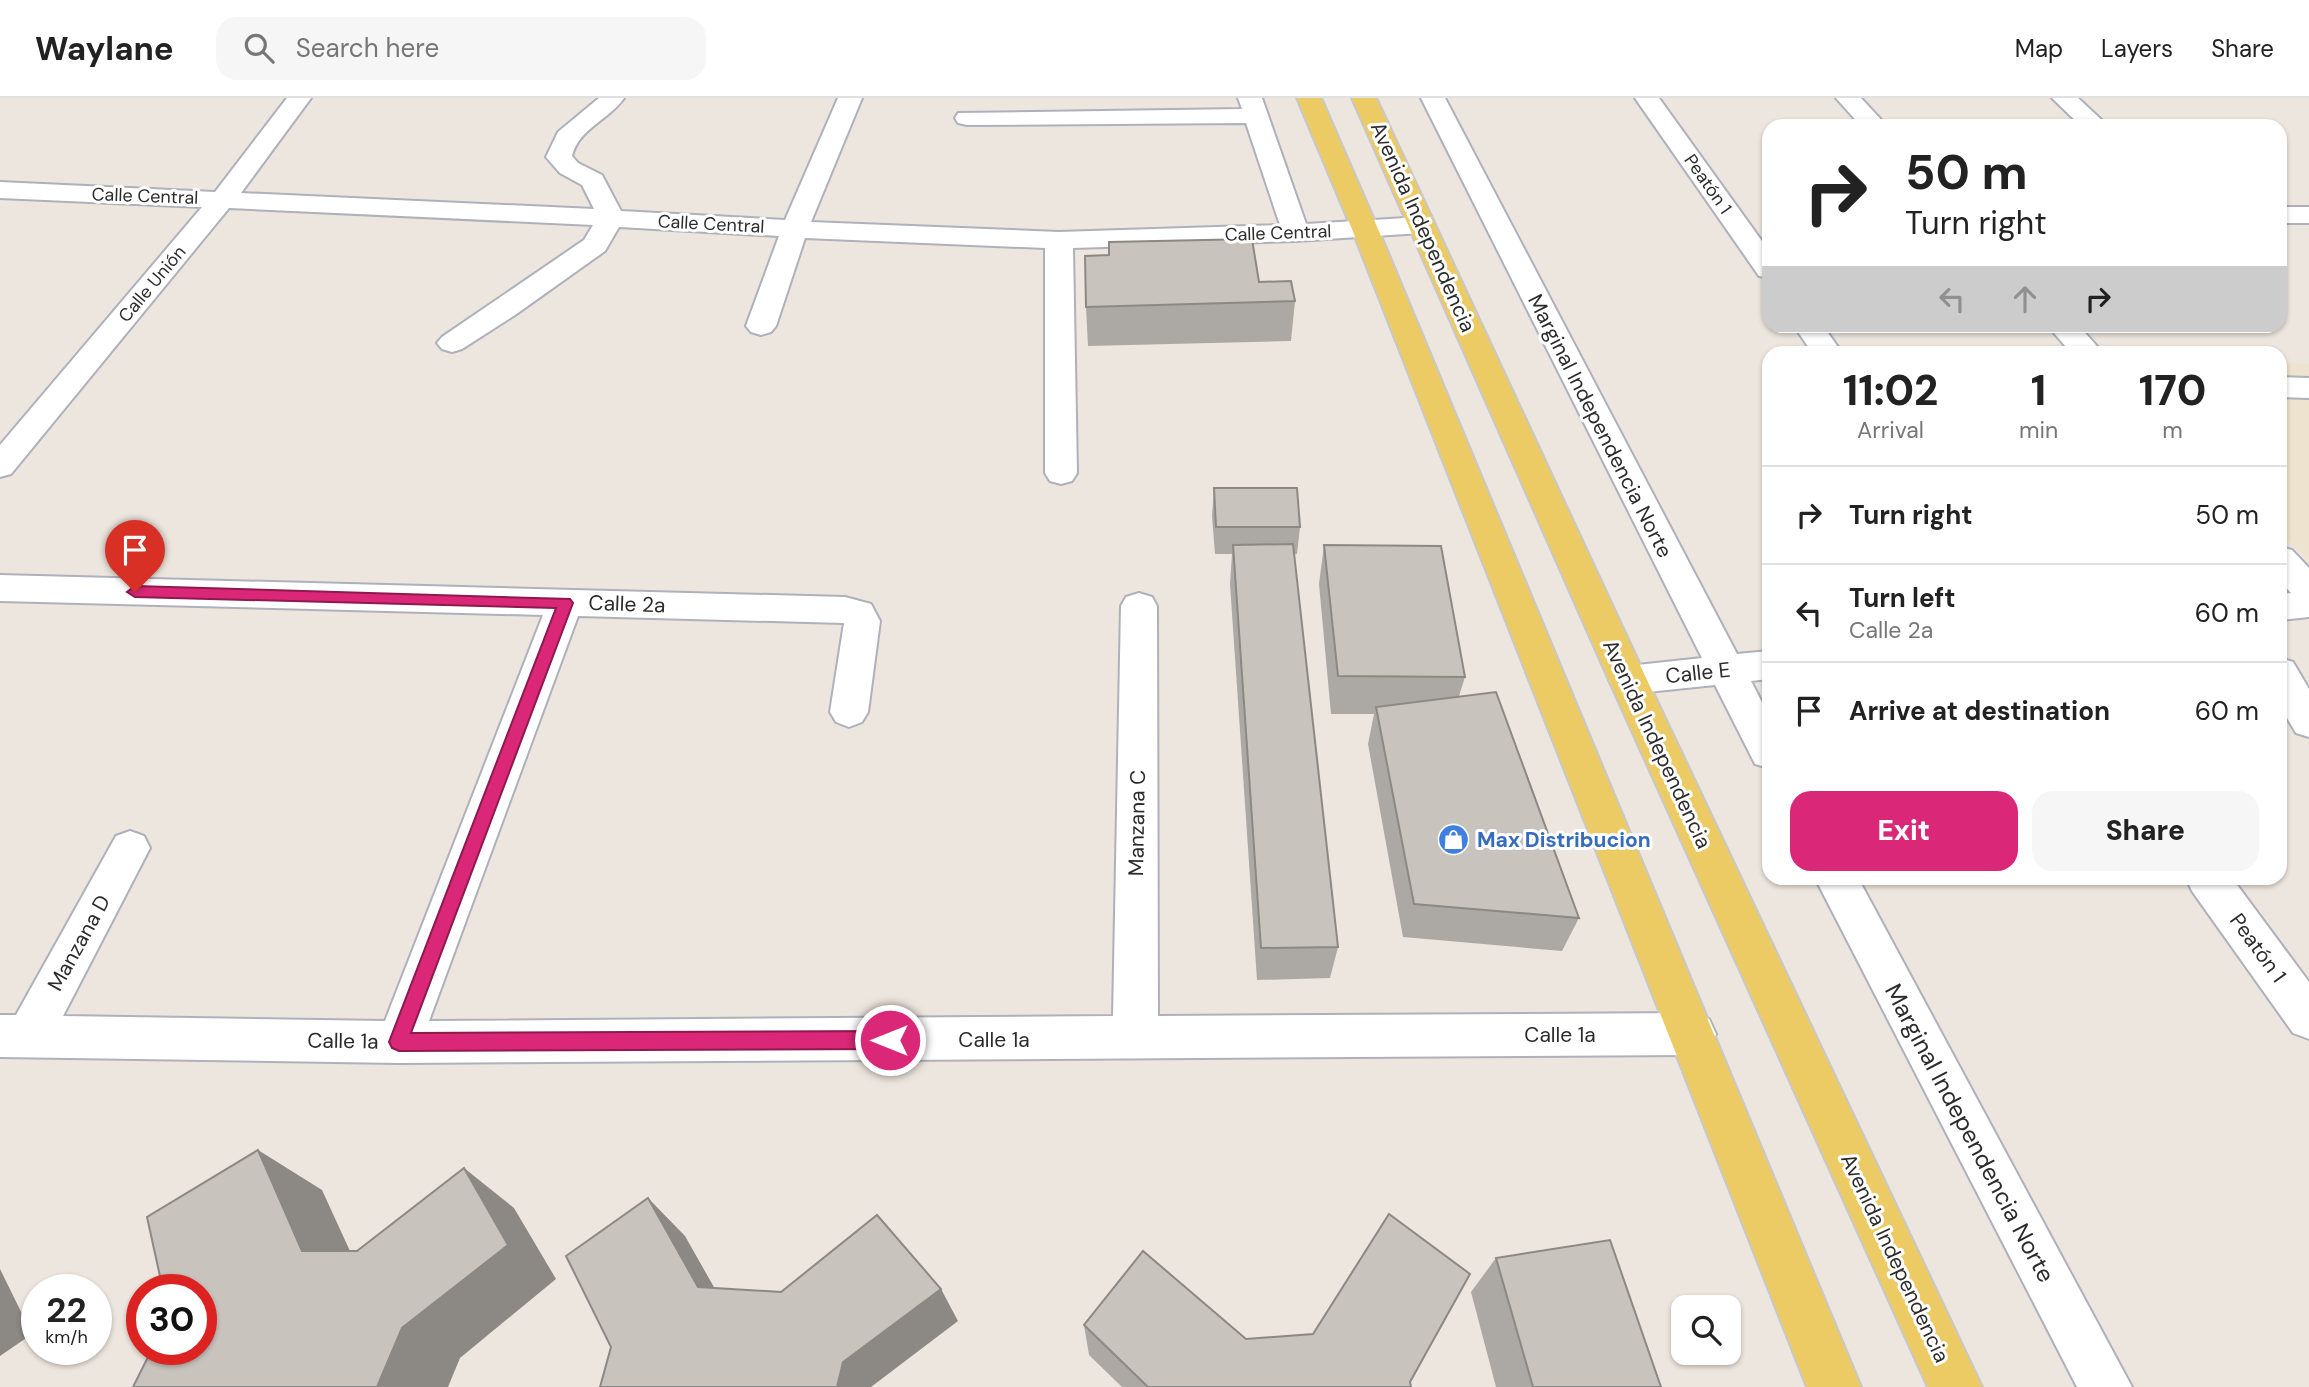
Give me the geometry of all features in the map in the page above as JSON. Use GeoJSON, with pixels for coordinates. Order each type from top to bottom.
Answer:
{"type":"FeatureCollection","features":[{"type":"Feature","properties":{"kind":"main road"},"geometry":{"type":"LineString","coordinates":[[1309,98],[1366,229],[1693,1034],[1833,1387]]}},
{"type":"Feature","properties":{"kind":"main road","name":"Avenida Independencia"},"geometry":{"type":"LineString","coordinates":[[1364,98],[1628,680],[1955,1387]]}},
{"type":"Feature","properties":{"kind":"street","name":"Calle Unión"},"geometry":{"type":"LineString","coordinates":[[0,467],[222,200],[299,98]]}},
{"type":"Feature","properties":{"kind":"street"},"geometry":{"type":"LineString","coordinates":[[452,343],[505,310],[595,245],[611,218],[593,180],[569,168],[559,157],[561,141],[604,108],[612,98]]}},
{"type":"Feature","properties":{"kind":"street"},"geometry":{"type":"LineString","coordinates":[[761,326],[795,229],[849,98]]}},
{"type":"Feature","properties":{"kind":"street","name":"Marginal Independencia Norte"},"geometry":{"type":"LineString","coordinates":[[1433,98],[1762,740]]}},
{"type":"Feature","properties":{"kind":"street","name":"Peatón 1"},"geometry":{"type":"LineString","coordinates":[[1647,98],[1762,260]]}},
{"type":"Feature","properties":{"kind":"street"},"geometry":{"type":"LineString","coordinates":[[1848,98],[1868,119]]}},
{"type":"Feature","properties":{"kind":"street"},"geometry":{"type":"LineString","coordinates":[[2064,98],[2088,119]]}},
{"type":"Feature","properties":{"kind":"street"},"geometry":{"type":"LineString","coordinates":[[967,118],[1253,107],[1296,233]]}},
{"type":"Feature","properties":{"kind":"street","name":"Calle Central"},"geometry":{"type":"LineString","coordinates":[[0,190],[1059,240],[1296,233],[1422,225]]}},
{"type":"Feature","properties":{"kind":"street"},"geometry":{"type":"LineString","coordinates":[[2287,215],[2309,215]]}},
{"type":"Feature","properties":{"kind":"street"},"geometry":{"type":"LineString","coordinates":[[1059,240],[1061,473]]}},
{"type":"Feature","properties":{"kind":"street"},"geometry":{"type":"LineString","coordinates":[[2070,333],[2082,346]]}},
{"type":"Feature","properties":{"kind":"street"},"geometry":{"type":"LineString","coordinates":[[2287,387],[2309,388]]}},
{"type":"Feature","properties":{"kind":"street"},"geometry":{"type":"LineString","coordinates":[[2287,566],[2309,590]]}},
{"type":"Feature","properties":{"kind":"street","name":"Calle 2a"},"geometry":{"type":"LineString","coordinates":[[0,588],[845,610],[858,613],[862,621],[849,712]]}},
{"type":"Feature","properties":{"kind":"street"},"geometry":{"type":"LineString","coordinates":[[399,1042],[565,603]]}},
{"type":"Feature","properties":{"kind":"street"},"geometry":{"type":"LineString","coordinates":[[2287,606],[2309,604]]}},
{"type":"Feature","properties":{"kind":"street","name":"Manzana C"},"geometry":{"type":"LineString","coordinates":[[1135,1039],[1139,606]]}},
{"type":"Feature","properties":{"kind":"street","name":"Calle E"},"geometry":{"type":"LineString","coordinates":[[1628,680],[1762,666]]}},
{"type":"Feature","properties":{"kind":"street"},"geometry":{"type":"LineString","coordinates":[[2287,684],[2309,722]]}},
{"type":"Feature","properties":{"kind":"street","name":"Manzana D"},"geometry":{"type":"LineString","coordinates":[[14,1036],[131,848]]}},
{"type":"Feature","properties":{"kind":"street","name":"Marginal Independencia Norte"},"geometry":{"type":"LineString","coordinates":[[1840,885],[2105,1387]]}},
{"type":"Feature","properties":{"kind":"street","name":"Peatón 1"},"geometry":{"type":"LineString","coordinates":[[2212,885],[2309,1018]]}},
{"type":"Feature","properties":{"kind":"street","name":"Calle 1a"},"geometry":{"type":"LineString","coordinates":[[14,1036],[399,1042],[1693,1034]]}},
{"type":"Feature","properties":{"kind":"shaded area"},"geometry":{"type":"Polygon","coordinates":[[[2287,363],[2309,364],[2309,562],[2287,539],[2287,363]]]}},
{"type":"Feature","properties":{"kind":"building"},"geometry":{"type":"Polygon","coordinates":[[[1252,239],[1259,282],[1291,281],[1295,301],[1086,307],[1085,256],[1109,255],[1109,242],[1252,239]]]}},
{"type":"Feature","properties":{"kind":"building"},"geometry":{"type":"Polygon","coordinates":[[[1214,488],[1297,488],[1300,527],[1216,527],[1214,488]]]}},
{"type":"Feature","properties":{"kind":"building"},"geometry":{"type":"Polygon","coordinates":[[[1293,544],[1338,947],[1261,948],[1233,545],[1293,544]]]}},
{"type":"Feature","properties":{"kind":"building"},"geometry":{"type":"Polygon","coordinates":[[[1324,545],[1441,546],[1465,677],[1338,676],[1324,545]]]}},
{"type":"Feature","properties":{"kind":"building","name":"Max Distribucion"},"geometry":{"type":"Polygon","coordinates":[[[1496,692],[1579,918],[1414,904],[1376,707],[1496,692]]]}},
{"type":"Feature","properties":{"kind":"building"},"geometry":{"type":"Polygon","coordinates":[[[258,1150],[302,1251],[357,1251],[464,1168],[508,1245],[402,1328],[377,1387],[133,1387],[144,1365],[217,1365],[217,1274],[159,1274],[147,1217],[258,1150]]]}},
{"type":"Feature","properties":{"kind":"building"},"geometry":{"type":"Polygon","coordinates":[[[648,1198],[698,1287],[781,1292],[877,1215],[941,1289],[843,1362],[837,1387],[600,1387],[611,1347],[566,1256],[648,1198]]]}},
{"type":"Feature","properties":{"kind":"building"},"geometry":{"type":"Polygon","coordinates":[[[1389,1214],[1470,1274],[1410,1382],[1411,1387],[1148,1387],[1084,1325],[1143,1251],[1246,1339],[1313,1334],[1389,1214]]]}},
{"type":"Feature","properties":{"kind":"building"},"geometry":{"type":"Polygon","coordinates":[[[1610,1240],[1661,1387],[1533,1387],[1496,1258],[1610,1240]]]}},
{"type":"Feature","properties":{"kind":"place","name":"Max Distribucion"},"geometry":{"type":"Point","coordinates":[1454,840]}},
{"type":"Feature","properties":{"kind":"route"},"geometry":{"type":"LineString","coordinates":[[135,592],[565,603],[399,1042],[890,1040]]}}]}
